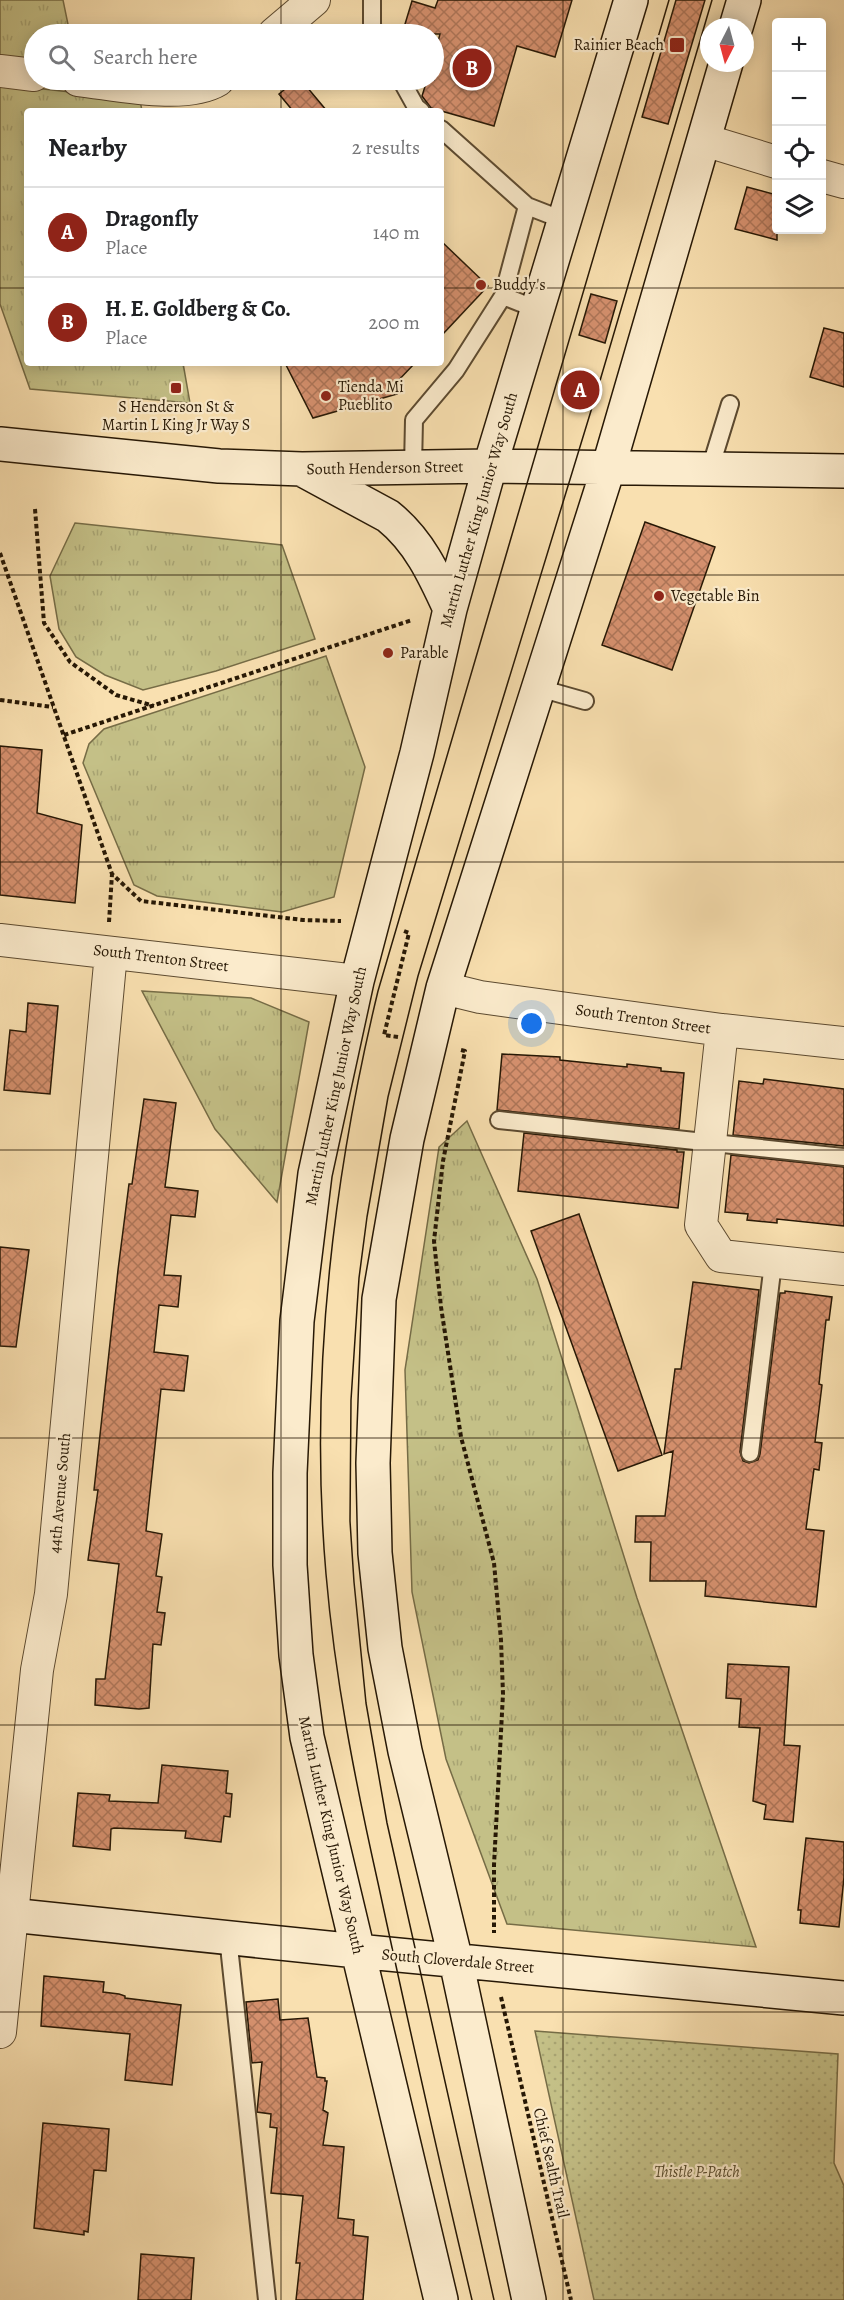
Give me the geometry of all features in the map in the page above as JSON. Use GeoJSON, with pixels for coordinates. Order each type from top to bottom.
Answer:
{"type":"FeatureCollection","features":[{"type":"Feature","properties":{"kind":"main road","name":"Martin Luther King Junior Way South"},"geometry":{"type":"LineString","coordinates":[[441,2300],[307,1737],[296,1655],[290,1565],[290,1473],[297,1321],[315,1174],[357,981],[417,753],[450,609],[536,309],[631,0]]}},
{"type":"Feature","properties":{"kind":"main road"},"geometry":{"type":"LineString","coordinates":[[739,18],[744,0]]}},
{"type":"Feature","properties":{"kind":"main road"},"geometry":{"type":"LineString","coordinates":[[529,2300],[456,1961],[405,1751],[385,1648],[375,1552],[373,1463],[380,1299],[407,1139],[443,987],[608,469],[723,72]]}},
{"type":"Feature","properties":{"kind":"main road","name":"South Henderson Street"},"geometry":{"type":"LineString","coordinates":[[0,444],[219,466],[302,469],[490,466],[844,471]]}},
{"type":"Feature","properties":{"kind":"main road"},"geometry":{"type":"LineString","coordinates":[[302,469],[388,516],[399,525],[433,570],[450,609]]}},
{"type":"Feature","properties":{"kind":"main road","name":"South Cloverdale Street"},"geometry":{"type":"LineString","coordinates":[[6,1915],[357,1952],[844,1998]]}},
{"type":"Feature","properties":{"kind":"street"},"geometry":{"type":"LineString","coordinates":[[286,24],[314,0]]}},
{"type":"Feature","properties":{"kind":"street"},"geometry":{"type":"LineString","coordinates":[[0,70],[24,74]]}},
{"type":"Feature","properties":{"kind":"street"},"geometry":{"type":"LineString","coordinates":[[704,140],[772,160]]}},
{"type":"Feature","properties":{"kind":"street"},"geometry":{"type":"LineString","coordinates":[[826,177],[844,182]]}},
{"type":"Feature","properties":{"kind":"street","name":"South Trenton Street"},"geometry":{"type":"LineString","coordinates":[[0,940],[357,981]]}},
{"type":"Feature","properties":{"kind":"street","name":"44th Avenue South"},"geometry":{"type":"LineString","coordinates":[[0,2032],[6,1915],[37,1670],[51,1594],[111,952]]}},
{"type":"Feature","properties":{"kind":"street","name":"South Trenton Street"},"geometry":{"type":"LineString","coordinates":[[443,987],[480,997],[722,1030],[844,1043]]}},
{"type":"Feature","properties":{"kind":"street"},"geometry":{"type":"LineString","coordinates":[[722,1030],[708,1142],[701,1225],[721,1256],[844,1269]]}},
{"type":"Feature","properties":{"kind":"lane"},"geometry":{"type":"LineString","coordinates":[[372,0],[372,24]]}},
{"type":"Feature","properties":{"kind":"lane"},"geometry":{"type":"LineString","coordinates":[[407,90],[417,108]]}},
{"type":"Feature","properties":{"kind":"lane"},"geometry":{"type":"LineString","coordinates":[[444,132],[527,206],[563,220]]}},
{"type":"Feature","properties":{"kind":"lane"},"geometry":{"type":"LineString","coordinates":[[413,467],[414,420],[456,370],[503,296],[527,206]]}},
{"type":"Feature","properties":{"kind":"lane"},"geometry":{"type":"LineString","coordinates":[[503,296],[536,309]]}},
{"type":"Feature","properties":{"kind":"lane"},"geometry":{"type":"LineString","coordinates":[[710,469],[730,404]]}},
{"type":"Feature","properties":{"kind":"lane"},"geometry":{"type":"LineString","coordinates":[[539,688],[585,701]]}},
{"type":"Feature","properties":{"kind":"lane"},"geometry":{"type":"LineString","coordinates":[[499,1120],[844,1157]]}},
{"type":"Feature","properties":{"kind":"lane"},"geometry":{"type":"LineString","coordinates":[[750,1453],[773,1263]]}},
{"type":"Feature","properties":{"kind":"lane"},"geometry":{"type":"LineString","coordinates":[[228,1937],[267,2300]]}},
{"type":"Feature","properties":{"kind":"path"},"geometry":{"type":"LineString","coordinates":[[35,509],[44,623],[70,662],[116,695],[154,706]]}},
{"type":"Feature","properties":{"kind":"path"},"geometry":{"type":"LineString","coordinates":[[64,735],[412,620]]}},
{"type":"Feature","properties":{"kind":"path"},"geometry":{"type":"LineString","coordinates":[[0,700],[53,706]]}},
{"type":"Feature","properties":{"kind":"path"},"geometry":{"type":"LineString","coordinates":[[108,911],[112,874]]}},
{"type":"Feature","properties":{"kind":"path","name":"Chief Sealth Trail"},"geometry":{"type":"LineString","coordinates":[[508,2031],[571,2300]]}},
{"type":"Feature","properties":{"kind":"green space"},"geometry":{"type":"Polygon","coordinates":[[[0,0],[63,0],[68,24],[24,24],[24,59],[0,56],[0,0]]]}},
{"type":"Feature","properties":{"kind":"green space"},"geometry":{"type":"Polygon","coordinates":[[[0,84],[24,87],[24,90],[52,90],[140,100],[141,108],[24,108],[24,366],[184,366],[190,403],[30,389],[0,304],[0,84]]]}},
{"type":"Feature","properties":{"kind":"green space"},"geometry":{"type":"Polygon","coordinates":[[[75,523],[282,545],[315,639],[216,671],[143,690],[105,675],[76,657],[59,629],[50,576],[75,523]]]}},
{"type":"Feature","properties":{"kind":"green space"},"geometry":{"type":"Polygon","coordinates":[[[326,656],[365,767],[334,897],[282,912],[157,896],[134,885],[83,763],[89,744],[104,729],[326,656]]]}},
{"type":"Feature","properties":{"kind":"green space"},"geometry":{"type":"Polygon","coordinates":[[[142,991],[251,998],[309,1022],[277,1202],[215,1129],[142,991]]]}},
{"type":"Feature","properties":{"kind":"green space"},"geometry":{"type":"Polygon","coordinates":[[[467,1121],[537,1279],[637,1598],[756,1947],[507,1924],[446,1759],[412,1592],[405,1370],[439,1147],[467,1121]]]}},
{"type":"Feature","properties":{"kind":"green space","name":"Thistle P-Patch"},"geometry":{"type":"Polygon","coordinates":[[[535,2031],[838,2054],[834,2163],[844,2186],[844,2300],[594,2300],[535,2031]]]}},
{"type":"Feature","properties":{"kind":"building"},"geometry":{"type":"Polygon","coordinates":[[[438,0],[572,0],[555,57],[517,46],[494,126],[444,112],[444,108],[431,108],[422,96],[424,90],[444,90],[444,24],[405,24],[412,1],[435,8],[438,0]]]}},
{"type":"Feature","properties":{"kind":"building"},"geometry":{"type":"Polygon","coordinates":[[[676,0],[705,0],[668,124],[642,117],[676,0]]]}},
{"type":"Feature","properties":{"kind":"building"},"geometry":{"type":"Polygon","coordinates":[[[284,90],[309,90],[324,108],[291,108],[279,94],[284,90]]]}},
{"type":"Feature","properties":{"kind":"building"},"geometry":{"type":"Polygon","coordinates":[[[747,187],[772,194],[772,234],[777,234],[777,240],[735,229],[747,187]]]}},
{"type":"Feature","properties":{"kind":"building"},"geometry":{"type":"Polygon","coordinates":[[[444,244],[488,286],[444,333],[444,244]]]}},
{"type":"Feature","properties":{"kind":"building"},"geometry":{"type":"Polygon","coordinates":[[[591,294],[617,301],[605,343],[579,335],[591,294]]]}},
{"type":"Feature","properties":{"kind":"building"},"geometry":{"type":"Polygon","coordinates":[[[824,328],[844,333],[844,387],[810,377],[824,328]]]}},
{"type":"Feature","properties":{"kind":"building"},"geometry":{"type":"Polygon","coordinates":[[[287,366],[412,366],[394,385],[397,394],[313,418],[287,366]]]}},
{"type":"Feature","properties":{"kind":"building","name":"Vegetable Bin"},"geometry":{"type":"Polygon","coordinates":[[[645,522],[715,547],[672,670],[602,645],[645,522]]]}},
{"type":"Feature","properties":{"kind":"building"},"geometry":{"type":"Polygon","coordinates":[[[0,746],[42,750],[37,813],[82,825],[75,903],[0,895],[0,746]]]}},
{"type":"Feature","properties":{"kind":"building"},"geometry":{"type":"Polygon","coordinates":[[[28,1003],[58,1006],[50,1094],[4,1090],[10,1030],[26,1032],[28,1003]]]}},
{"type":"Feature","properties":{"kind":"building"},"geometry":{"type":"Polygon","coordinates":[[[502,1054],[560,1057],[560,1060],[627,1067],[627,1064],[684,1073],[679,1129],[497,1110],[502,1054]]]}},
{"type":"Feature","properties":{"kind":"building"},"geometry":{"type":"Polygon","coordinates":[[[764,1079],[844,1089],[844,1146],[733,1135],[739,1081],[763,1084],[764,1079]]]}},
{"type":"Feature","properties":{"kind":"building"},"geometry":{"type":"Polygon","coordinates":[[[144,1099],[176,1103],[165,1187],[198,1191],[195,1217],[171,1215],[164,1275],[181,1276],[178,1307],[159,1305],[154,1352],[188,1356],[184,1391],[161,1389],[146,1531],[162,1534],[156,1576],[162,1577],[157,1612],[165,1613],[161,1645],[153,1644],[149,1708],[139,1709],[95,1705],[96,1679],[105,1679],[119,1564],[88,1560],[98,1490],[94,1490],[118,1270],[129,1184],[132,1184],[144,1099]]]}},
{"type":"Feature","properties":{"kind":"building"},"geometry":{"type":"Polygon","coordinates":[[[524,1133],[684,1152],[678,1208],[518,1191],[524,1133]]]}},
{"type":"Feature","properties":{"kind":"building"},"geometry":{"type":"Polygon","coordinates":[[[731,1155],[844,1167],[844,1226],[777,1219],[777,1223],[747,1220],[748,1214],[725,1212],[731,1155]]]}},
{"type":"Feature","properties":{"kind":"building"},"geometry":{"type":"Polygon","coordinates":[[[579,1214],[662,1455],[618,1471],[531,1231],[579,1214]]]}},
{"type":"Feature","properties":{"kind":"building"},"geometry":{"type":"Polygon","coordinates":[[[0,1247],[29,1250],[16,1347],[0,1346],[0,1247]]]}},
{"type":"Feature","properties":{"kind":"building"},"geometry":{"type":"Polygon","coordinates":[[[693,1282],[759,1290],[740,1452],[743,1461],[749,1463],[758,1460],[760,1454],[780,1293],[785,1293],[785,1291],[832,1297],[829,1320],[826,1320],[819,1384],[822,1385],[815,1442],[822,1443],[819,1470],[814,1469],[806,1529],[824,1531],[816,1607],[705,1596],[706,1581],[650,1581],[651,1542],[635,1542],[636,1516],[665,1516],[673,1451],[664,1454],[675,1369],[681,1369],[693,1282]]]}},
{"type":"Feature","properties":{"kind":"building"},"geometry":{"type":"Polygon","coordinates":[[[728,1664],[789,1667],[784,1745],[800,1746],[793,1822],[764,1819],[766,1805],[753,1801],[760,1728],[739,1727],[741,1699],[726,1698],[728,1664]]]}},
{"type":"Feature","properties":{"kind":"building"},"geometry":{"type":"Polygon","coordinates":[[[162,1765],[228,1771],[226,1793],[232,1794],[230,1817],[224,1816],[221,1842],[185,1838],[186,1831],[114,1828],[111,1829],[110,1850],[73,1846],[78,1793],[110,1795],[109,1801],[158,1803],[162,1765]]]}},
{"type":"Feature","properties":{"kind":"building"},"geometry":{"type":"Polygon","coordinates":[[[806,1838],[844,1842],[844,1877],[839,1927],[800,1923],[801,1910],[798,1910],[806,1838]]]}},
{"type":"Feature","properties":{"kind":"building"},"geometry":{"type":"Polygon","coordinates":[[[44,1976],[104,1982],[103,1992],[119,1994],[125,1998],[181,2005],[172,2085],[125,2080],[130,2034],[41,2026],[44,1976]]]}},
{"type":"Feature","properties":{"kind":"building"},"geometry":{"type":"Polygon","coordinates":[[[278,1999],[280,2020],[308,2018],[317,2077],[325,2078],[327,2081],[323,2110],[328,2113],[323,2145],[344,2147],[338,2218],[354,2220],[353,2235],[368,2237],[363,2300],[296,2300],[300,2263],[296,2263],[303,2196],[271,2193],[277,2128],[270,2127],[271,2114],[257,2112],[262,2062],[252,2063],[246,2002],[278,1999]]]}},
{"type":"Feature","properties":{"kind":"building"},"geometry":{"type":"Polygon","coordinates":[[[43,2123],[109,2129],[106,2171],[94,2170],[88,2232],[84,2231],[84,2235],[34,2228],[43,2123]]]}},
{"type":"Feature","properties":{"kind":"building"},"geometry":{"type":"Polygon","coordinates":[[[141,2254],[194,2258],[191,2300],[138,2300],[141,2254]]]}},
{"type":"Feature","properties":{"kind":"tram line"},"geometry":{"type":"LineString","coordinates":[[472,2300],[370,1844],[354,1768],[335,1652],[321,1501],[320,1427],[328,1281],[348,1135],[378,991],[669,0]]}},
{"type":"Feature","properties":{"kind":"tram line"},"geometry":{"type":"LineString","coordinates":[[494,2300],[387,1823],[366,1703],[350,1521],[351,1400],[359,1278],[388,1097],[418,976],[594,401],[712,0]]}},
{"type":"Feature","properties":{"kind":"place","name":"Rainier Beach"},"geometry":{"type":"Point","coordinates":[677,45]}},
{"type":"Feature","properties":{"kind":"place","name":"H. E. Goldberg & Co."},"geometry":{"type":"Point","coordinates":[472,68]}},
{"type":"Feature","properties":{"kind":"place","name":"Buddy's"},"geometry":{"type":"Point","coordinates":[481,285]}},
{"type":"Feature","properties":{"kind":"place","name":"S Henderson St & Martin L King Jr Way S"},"geometry":{"type":"Point","coordinates":[176,388]}},
{"type":"Feature","properties":{"kind":"place","name":"Dragonfly"},"geometry":{"type":"Point","coordinates":[580,390]}},
{"type":"Feature","properties":{"kind":"place","name":"Tienda Mi Pueblito"},"geometry":{"type":"Point","coordinates":[326,396]}},
{"type":"Feature","properties":{"kind":"place","name":"Vegetable Bin"},"geometry":{"type":"Point","coordinates":[659,596]}},
{"type":"Feature","properties":{"kind":"place","name":"Parable"},"geometry":{"type":"Point","coordinates":[388,653]}}]}
